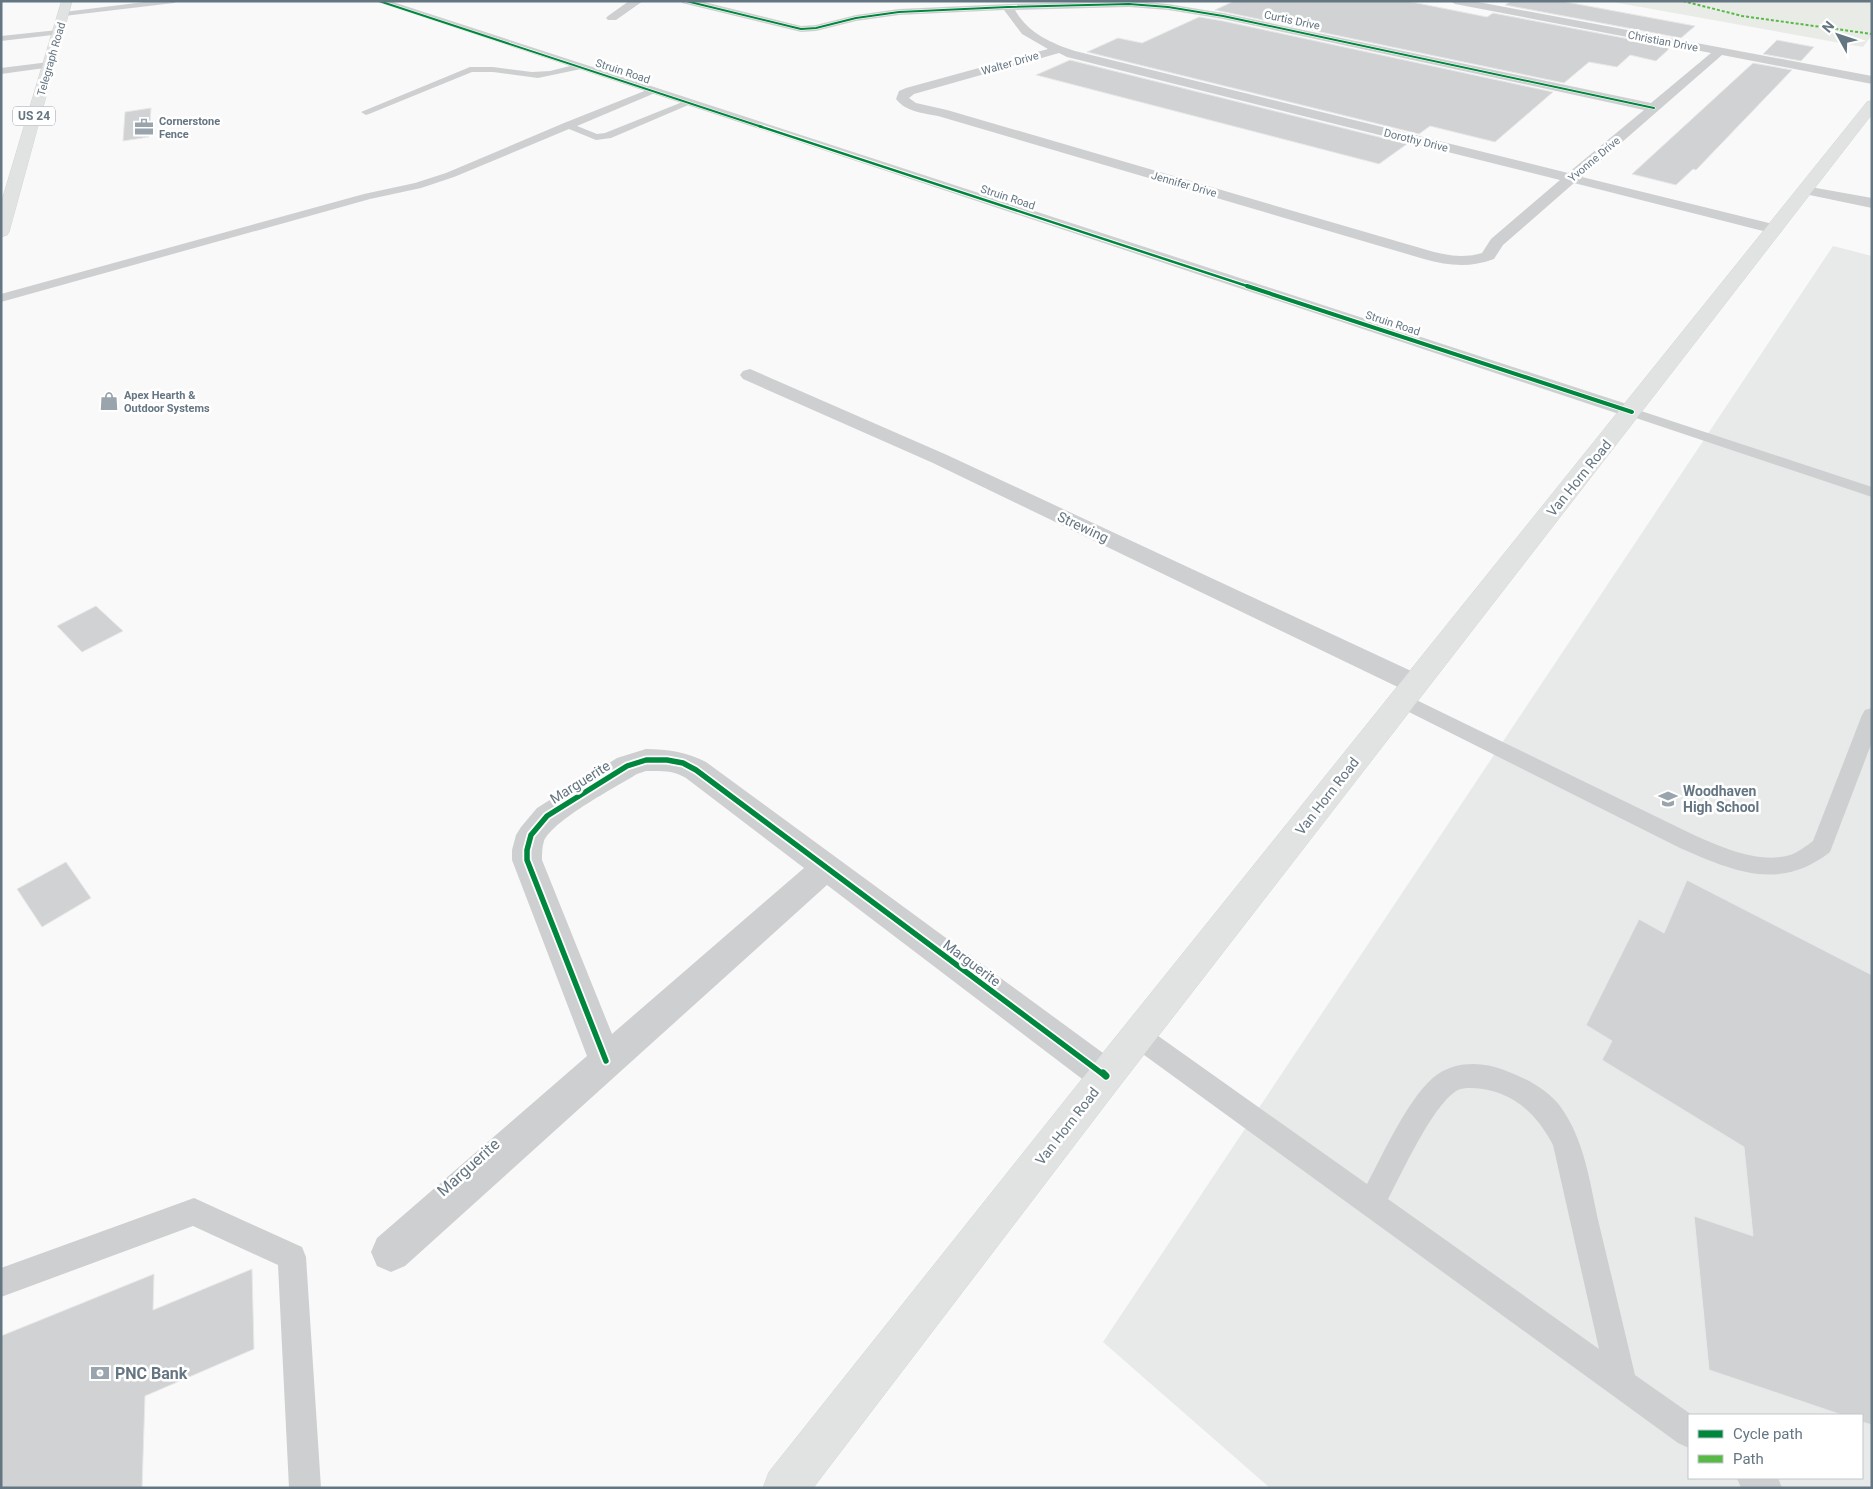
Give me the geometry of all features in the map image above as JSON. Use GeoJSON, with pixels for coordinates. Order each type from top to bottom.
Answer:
{"type":"FeatureCollection","features":[{"type":"Feature","properties":{"kind":"main road","name":"Telegraph Road"},"geometry":{"type":"LineString","coordinates":[[1,232],[65,7]]}},
{"type":"Feature","properties":{"kind":"main road","name":"Van Horn Road"},"geometry":{"type":"LineString","coordinates":[[785,1488],[1408,692],[1632,412],[1872,106]]}},
{"type":"Feature","properties":{"kind":"street","name":"Struin Road"},"geometry":{"type":"LineString","coordinates":[[379,1],[1632,412]]}},
{"type":"Feature","properties":{"kind":"street"},"geometry":{"type":"LineString","coordinates":[[612,18],[623,9],[638,1]]}},
{"type":"Feature","properties":{"kind":"street","name":"Curtis Drive"},"geometry":{"type":"LineString","coordinates":[[686,1],[801,29],[816,28],[856,18],[899,12],[1107,3],[1155,5],[1190,9],[1654,108]]}},
{"type":"Feature","properties":{"kind":"street","name":"Christian Drive"},"geometry":{"type":"LineString","coordinates":[[1455,1],[1872,80]]}},
{"type":"Feature","properties":{"kind":"street","name":"Walter Drive"},"geometry":{"type":"LineString","coordinates":[[1008,6],[1014,20],[1026,32],[1058,50]]}},
{"type":"Feature","properties":{"kind":"street","name":"Walter Drive"},"geometry":{"type":"LineString","coordinates":[[904,102],[902,99],[904,94],[910,91],[1058,50]]}},
{"type":"Feature","properties":{"kind":"street","name":"Dorothy Drive"},"geometry":{"type":"LineString","coordinates":[[1058,50],[1775,229]]}},
{"type":"Feature","properties":{"kind":"street","name":"Yvonne Drive"},"geometry":{"type":"LineString","coordinates":[[1466,261],[1488,256],[1497,242],[1720,51]]}},
{"type":"Feature","properties":{"kind":"street","name":"Jennifer Drive"},"geometry":{"type":"LineString","coordinates":[[904,102],[912,106],[1430,256],[1466,261]]}},
{"type":"Feature","properties":{"kind":"street"},"geometry":{"type":"LineString","coordinates":[[1811,183],[1838,181],[1872,189]]}},
{"type":"Feature","properties":{"kind":"street"},"geometry":{"type":"LineString","coordinates":[[1811,183],[1872,203]]}},
{"type":"Feature","properties":{"kind":"street","name":"Strewing"},"geometry":{"type":"LineString","coordinates":[[750,375],[940,459],[1408,692]]}},
{"type":"Feature","properties":{"kind":"street","name":"Marguerite"},"geometry":{"type":"LineString","coordinates":[[606,1061],[527,860],[527,850],[531,834],[547,816],[627,766],[646,760],[668,760],[683,763],[696,770],[1106,1076]]}},
{"type":"Feature","properties":{"kind":"street","name":"Marguerite"},"geometry":{"type":"LineString","coordinates":[[391,1252],[826,868]]}},
{"type":"Feature","properties":{"kind":"lane"},"geometry":{"type":"LineString","coordinates":[[65,7],[174,1]]}},
{"type":"Feature","properties":{"kind":"lane"},"geometry":{"type":"LineString","coordinates":[[1,39],[58,32]]}},
{"type":"Feature","properties":{"kind":"lane"},"geometry":{"type":"LineString","coordinates":[[1,71],[48,65]]}},
{"type":"Feature","properties":{"kind":"lane"},"geometry":{"type":"LineString","coordinates":[[366,112],[470,70],[485,68],[532,75],[553,74],[578,67]]}},
{"type":"Feature","properties":{"kind":"lane"},"geometry":{"type":"LineString","coordinates":[[1,298],[350,201],[417,186],[450,175],[652,91]]}},
{"type":"Feature","properties":{"kind":"lane"},"geometry":{"type":"LineString","coordinates":[[567,125],[596,137],[607,136],[688,103]]}},
{"type":"Feature","properties":{"kind":"lane"},"geometry":{"type":"LineString","coordinates":[[1632,412],[1872,492]]}},
{"type":"Feature","properties":{"kind":"lane"},"geometry":{"type":"LineString","coordinates":[[1408,692],[1713,853],[1746,863],[1781,867],[1799,863],[1812,856],[1822,846],[1872,715]]}},
{"type":"Feature","properties":{"kind":"lane"},"geometry":{"type":"LineString","coordinates":[[1138,1036],[1688,1431]]}},
{"type":"Feature","properties":{"kind":"lane"},"geometry":{"type":"LineString","coordinates":[[1371,1204],[1427,1104],[1448,1082],[1465,1076],[1484,1076],[1504,1082],[1536,1099],[1550,1112],[1560,1128],[1568,1147],[1622,1384]]}},
{"type":"Feature","properties":{"kind":"lane"},"geometry":{"type":"LineString","coordinates":[[1,1283],[194,1212],[292,1257],[304,1488]]}},
{"type":"Feature","properties":{"kind":"lane"},"geometry":{"type":"LineString","coordinates":[[1753,1479],[1766,1488]]}},
{"type":"Feature","properties":{"kind":"shaded area"},"geometry":{"type":"Polygon","coordinates":[[[1607,1],[1872,1],[1872,35],[1863,47],[1607,1]]]}},
{"type":"Feature","properties":{"kind":"shaded area","name":"Woodhaven High School"},"geometry":{"type":"Polygon","coordinates":[[[1833,246],[1872,256],[1872,1488],[1270,1488],[1103,1342],[1833,246]]]}},
{"type":"Feature","properties":{"kind":"building"},"geometry":{"type":"Polygon","coordinates":[[[1234,1],[1407,1],[1487,17],[1493,13],[1671,47],[1656,61],[1630,55],[1617,67],[1589,62],[1564,83],[1215,10],[1234,1]]]}},
{"type":"Feature","properties":{"kind":"building"},"geometry":{"type":"Polygon","coordinates":[[[1511,1],[1561,1],[1695,26],[1681,38],[1505,5],[1511,1]]]}},
{"type":"Feature","properties":{"kind":"building"},"geometry":{"type":"Polygon","coordinates":[[[1199,17],[1553,92],[1495,142],[1430,126],[1419,134],[1087,52],[1118,38],[1142,43],[1199,17]]]}},
{"type":"Feature","properties":{"kind":"building"},"geometry":{"type":"Polygon","coordinates":[[[1777,40],[1814,47],[1801,61],[1763,54],[1777,40]]]}},
{"type":"Feature","properties":{"kind":"building"},"geometry":{"type":"Polygon","coordinates":[[[1070,60],[1407,144],[1379,164],[1036,75],[1070,60]]]}},
{"type":"Feature","properties":{"kind":"building"},"geometry":{"type":"Polygon","coordinates":[[[1753,63],[1792,70],[1696,170],[1693,169],[1676,185],[1632,174],[1753,63]]]}},
{"type":"Feature","properties":{"kind":"building","name":"Cornerstone Fence"},"geometry":{"type":"Polygon","coordinates":[[[151,108],[149,137],[123,141],[125,112],[151,108]]]}},
{"type":"Feature","properties":{"kind":"building"},"geometry":{"type":"Polygon","coordinates":[[[96,606],[123,631],[82,652],[57,626],[96,606]]]}},
{"type":"Feature","properties":{"kind":"building"},"geometry":{"type":"Polygon","coordinates":[[[66,862],[91,898],[42,927],[17,889],[66,862]]]}},
{"type":"Feature","properties":{"kind":"building"},"geometry":{"type":"Polygon","coordinates":[[[1687,880],[1872,975],[1872,1425],[1863,1422],[1863,1414],[1839,1414],[1709,1370],[1694,1216],[1753,1236],[1744,1147],[1602,1060],[1612,1041],[1586,1025],[1639,919],[1664,933],[1687,880]]]}},
{"type":"Feature","properties":{"kind":"building","name":"PNC Bank"},"geometry":{"type":"Polygon","coordinates":[[[252,1269],[254,1349],[145,1396],[142,1488],[1,1488],[1,1336],[154,1274],[153,1310],[252,1269]]]}},
{"type":"Feature","properties":{"kind":"marked path"},"geometry":{"type":"LineString","coordinates":[[1683,1],[1742,16],[1872,34]]}},
{"type":"Feature","properties":{"kind":"cycle path"},"geometry":{"type":"LineString","coordinates":[[379,1],[1632,412]]}},
{"type":"Feature","properties":{"kind":"cycle path"},"geometry":{"type":"LineString","coordinates":[[686,1],[801,29],[816,28],[856,18],[899,12],[1129,4],[1168,7],[1223,16],[1654,108]]}},
{"type":"Feature","properties":{"kind":"cycle path"},"geometry":{"type":"LineString","coordinates":[[606,1061],[527,860],[527,850],[531,835],[547,816],[627,766],[646,760],[667,760],[683,763],[696,770],[1106,1076]]}},
{"type":"Feature","properties":{"kind":"place","name":"Cornerstone Fence"},"geometry":{"type":"Point","coordinates":[144,127]}},
{"type":"Feature","properties":{"kind":"place","name":"Apex Hearth & Outdoor Systems"},"geometry":{"type":"Point","coordinates":[109,401]}},
{"type":"Feature","properties":{"kind":"place","name":"Woodhaven High School"},"geometry":{"type":"Point","coordinates":[1668,799]}},
{"type":"Feature","properties":{"kind":"place","name":"PNC Bank"},"geometry":{"type":"Point","coordinates":[100,1373]}}]}
